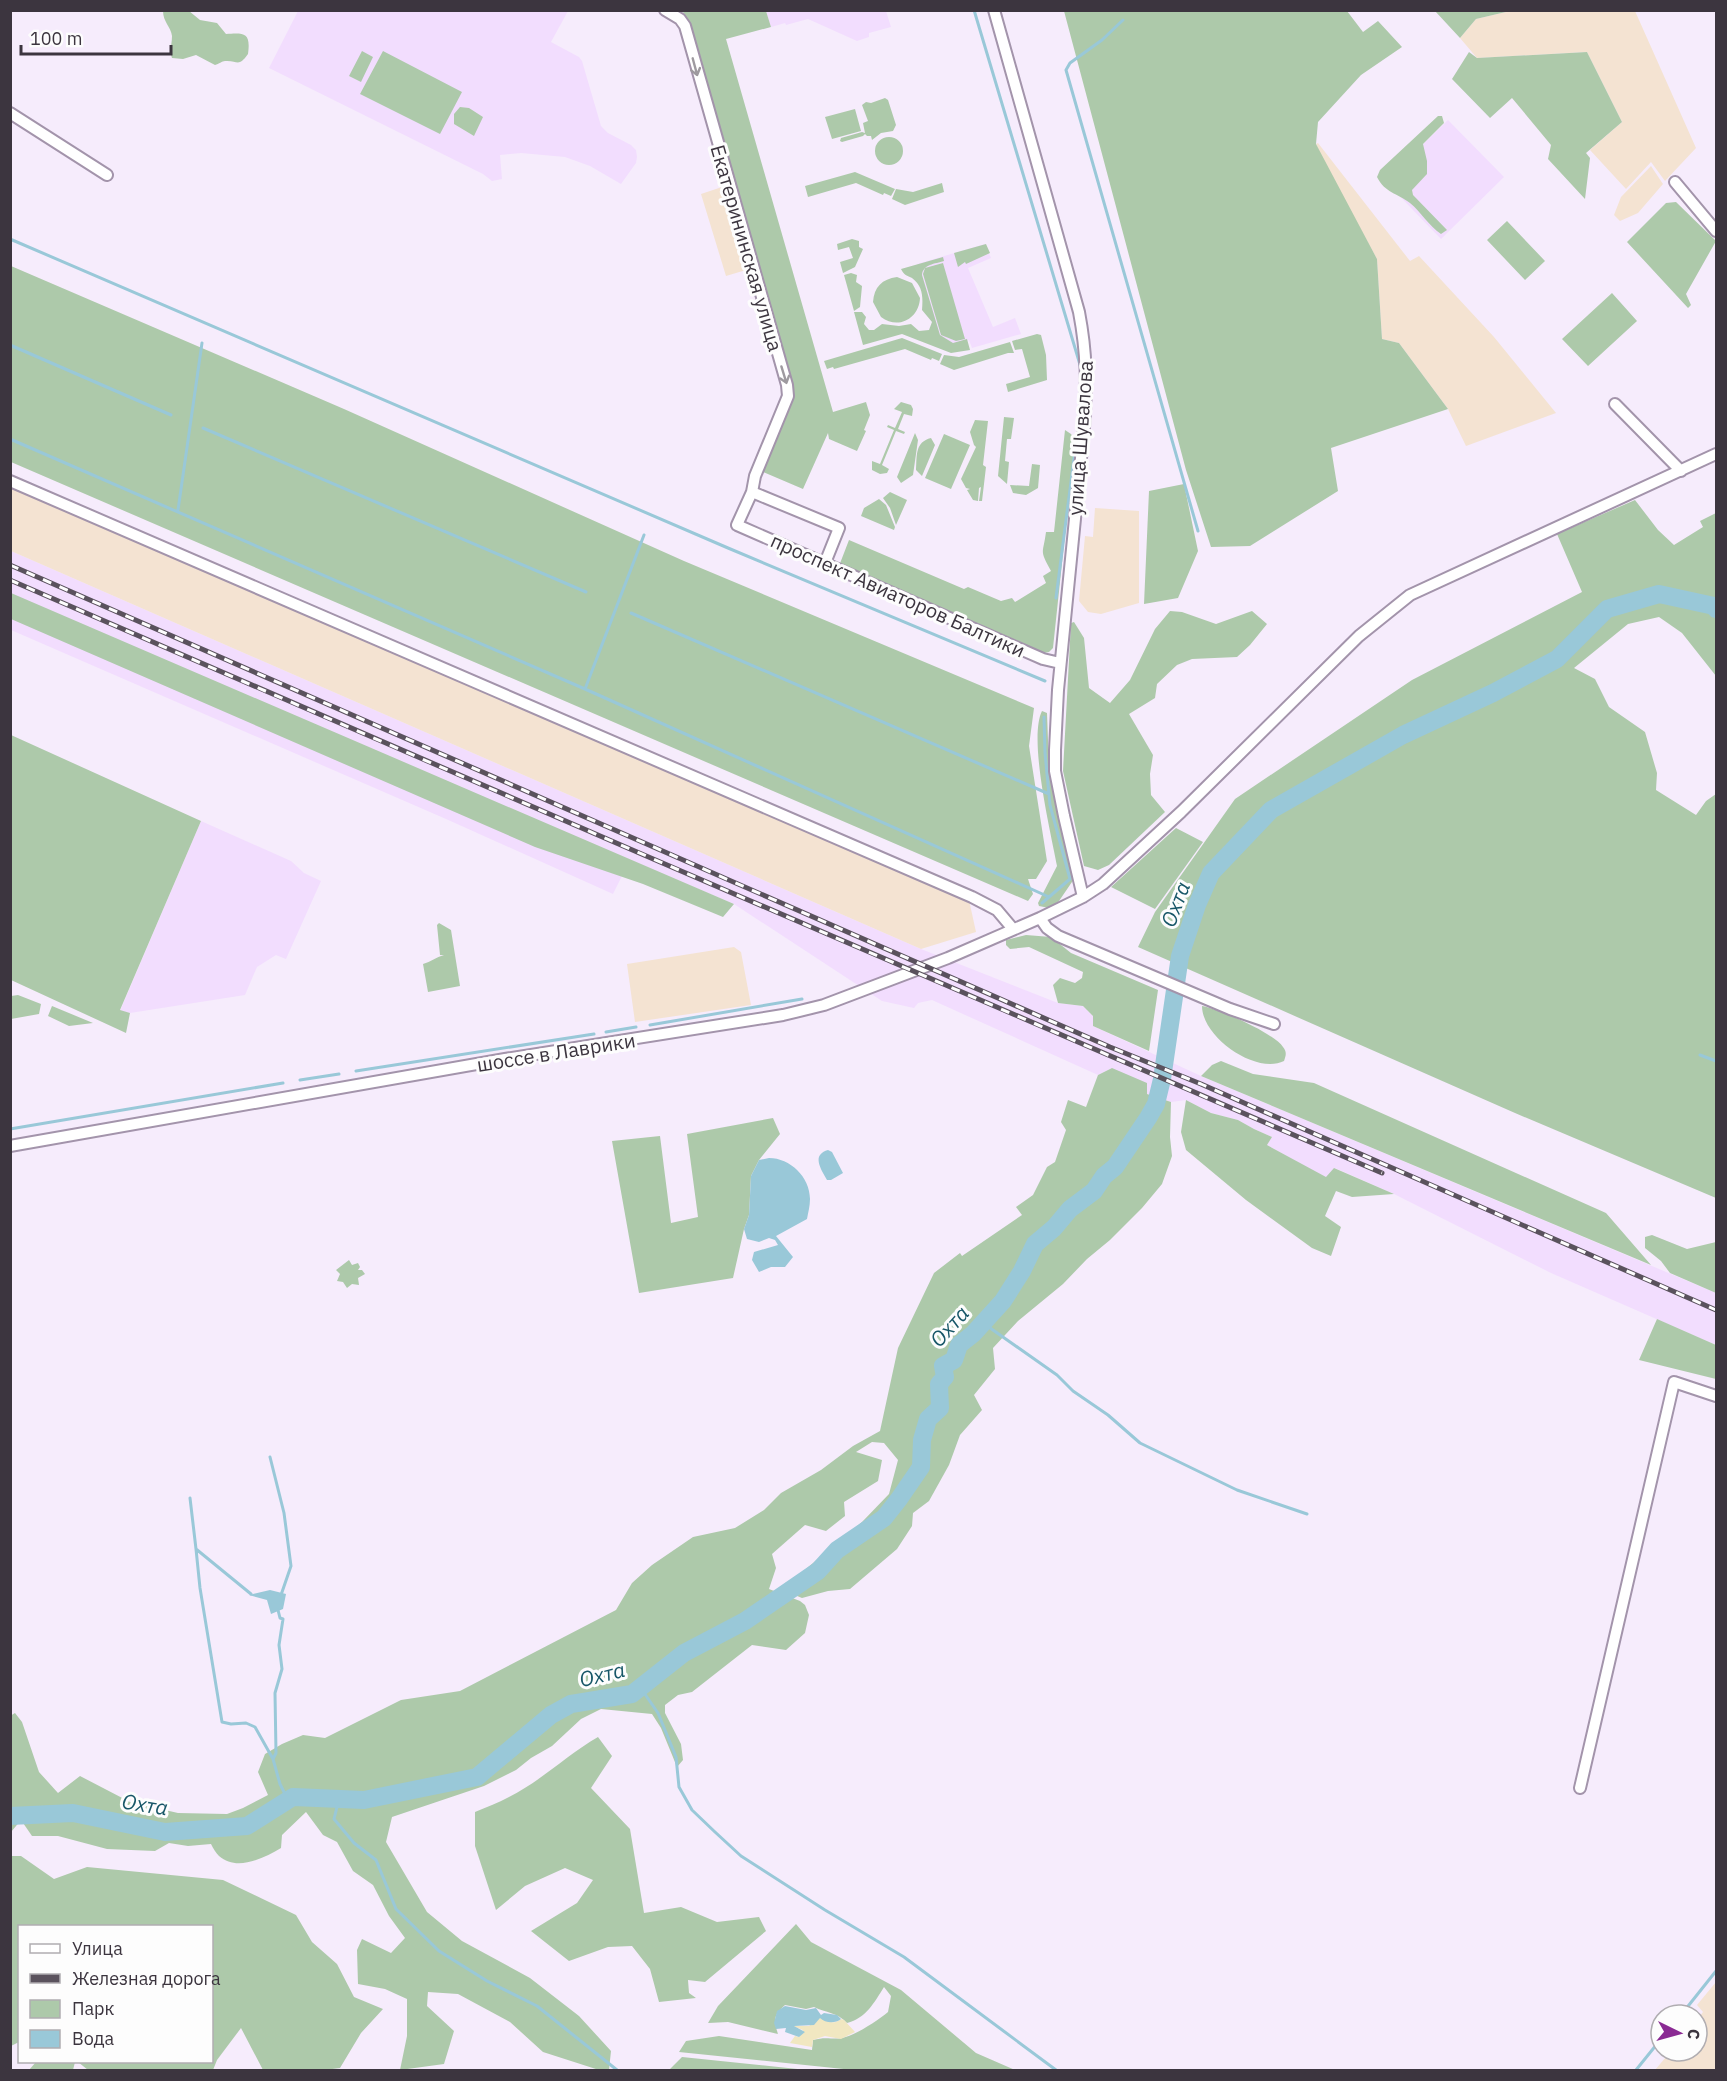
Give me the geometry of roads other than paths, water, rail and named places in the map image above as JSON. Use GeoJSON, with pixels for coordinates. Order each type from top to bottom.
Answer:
{"type":"FeatureCollection","features":[{"type":"Feature","properties":{"kind":"street","name":"Екатерининская улица"},"geometry":{"type":"LineString","coordinates":[[665,10],[680,19],[684,26],[787,385],[788,396],[755,476],[752,492],[737,525]]}},
{"type":"Feature","properties":{"kind":"street","name":"улица Шувалова"},"geometry":{"type":"LineString","coordinates":[[994,10],[1079,312],[1085,342],[1087,386],[1057,696],[1055,771],[1083,897]]}},
{"type":"Feature","properties":{"kind":"street"},"geometry":{"type":"LineString","coordinates":[[10,113],[107,175]]}},
{"type":"Feature","properties":{"kind":"street"},"geometry":{"type":"LineString","coordinates":[[1675,182],[1716,231]]}},
{"type":"Feature","properties":{"kind":"street"},"geometry":{"type":"LineString","coordinates":[[1616,404],[1681,471]]}},
{"type":"Feature","properties":{"kind":"street","name":"шоссе в Лаврики"},"geometry":{"type":"LineString","coordinates":[[10,1146],[506,1059],[783,1015],[824,1005],[948,958],[1040,918],[1083,897],[1103,884],[1181,812],[1359,636],[1410,596],[1716,454]]}},
{"type":"Feature","properties":{"kind":"street"},"geometry":{"type":"LineString","coordinates":[[10,481],[972,897],[997,910],[1013,930]]}},
{"type":"Feature","properties":{"kind":"street"},"geometry":{"type":"LineString","coordinates":[[752,492],[839,528],[825,563]]}},
{"type":"Feature","properties":{"kind":"street","name":"проспект Авиаторов Балтики"},"geometry":{"type":"LineString","coordinates":[[737,525],[1043,659],[1060,663]]}},
{"type":"Feature","properties":{"kind":"street"},"geometry":{"type":"LineString","coordinates":[[1040,918],[1047,928],[1058,936],[1230,1010],[1274,1024]]}},
{"type":"Feature","properties":{"kind":"street"},"geometry":{"type":"LineString","coordinates":[[1580,1788],[1674,1382],[1716,1396]]}},
{"type":"Feature","properties":{"kind":"water"},"geometry":{"type":"Polygon","coordinates":[[[828,1150],[832,1152],[843,1173],[831,1180],[827,1180],[819,1163],[820,1155],[828,1150]]]}},
{"type":"Feature","properties":{"kind":"water"},"geometry":{"type":"Polygon","coordinates":[[[769,1158],[784,1161],[803,1176],[807,1183],[810,1202],[807,1219],[776,1236],[793,1257],[785,1267],[771,1267],[759,1272],[752,1260],[754,1252],[778,1245],[775,1240],[769,1238],[759,1242],[747,1239],[744,1229],[749,1215],[751,1176],[759,1160],[769,1158]]]}},
{"type":"Feature","properties":{"kind":"water"},"geometry":{"type":"Polygon","coordinates":[[[270,1590],[286,1594],[283,1609],[271,1614],[267,1600],[249,1595],[270,1590]]]}},
{"type":"Feature","properties":{"kind":"water"},"geometry":{"type":"Polygon","coordinates":[[[785,2006],[806,2010],[816,2008],[821,2015],[824,2013],[837,2015],[841,2019],[830,2022],[820,2018],[814,2025],[794,2026],[805,2032],[799,2037],[785,2032],[786,2028],[776,2029],[774,2023],[777,2011],[785,2006]]]}},
{"type":"Feature","properties":{"kind":"waterway"},"geometry":{"type":"LineString","coordinates":[[974,10],[1081,368]]}},
{"type":"Feature","properties":{"kind":"waterway"},"geometry":{"type":"LineString","coordinates":[[1123,20],[1102,40],[1070,63],[1066,70],[1198,531]]}},
{"type":"Feature","properties":{"kind":"waterway"},"geometry":{"type":"LineString","coordinates":[[10,239],[728,548],[1045,681]]}},
{"type":"Feature","properties":{"kind":"waterway"},"geometry":{"type":"LineString","coordinates":[[178,510],[202,343]]}},
{"type":"Feature","properties":{"kind":"waterway"},"geometry":{"type":"LineString","coordinates":[[10,345],[171,415]]}},
{"type":"Feature","properties":{"kind":"waterway"},"geometry":{"type":"LineString","coordinates":[[1079,419],[1080,404]]}},
{"type":"Feature","properties":{"kind":"waterway"},"geometry":{"type":"LineString","coordinates":[[203,428],[586,592]]}},
{"type":"Feature","properties":{"kind":"waterway"},"geometry":{"type":"LineString","coordinates":[[1056,598],[1077,435]]}},
{"type":"Feature","properties":{"kind":"waterway"},"geometry":{"type":"LineString","coordinates":[[10,439],[585,689],[1049,897]]}},
{"type":"Feature","properties":{"kind":"waterway"},"geometry":{"type":"LineString","coordinates":[[585,689],[644,535]]}},
{"type":"Feature","properties":{"kind":"waterway","name":"Охта"},"geometry":{"type":"LineString","coordinates":[[10,1816],[73,1813],[165,1832],[247,1826],[293,1797],[364,1800],[477,1777],[551,1715],[571,1704],[632,1694],[684,1653],[745,1621],[818,1571],[837,1550],[884,1518],[899,1499],[921,1467],[922,1440],[928,1419],[940,1408],[939,1384],[945,1377],[943,1366],[954,1360],[959,1345],[973,1334],[1003,1301],[1022,1271],[1035,1244],[1054,1228],[1070,1209],[1094,1191],[1104,1176],[1115,1167],[1156,1104],[1162,1079],[1180,956],[1197,905],[1211,873],[1271,810],[1403,735],[1493,693],[1557,659],[1607,609],[1659,594],[1714,606],[1716,609]]}},
{"type":"Feature","properties":{"kind":"waterway"},"geometry":{"type":"LineString","coordinates":[[631,613],[1049,794]]}},
{"type":"Feature","properties":{"kind":"waterway"},"geometry":{"type":"LineString","coordinates":[[1042,903],[1070,879],[1050,805],[1044,717]]}},
{"type":"Feature","properties":{"kind":"waterway"},"geometry":{"type":"LineString","coordinates":[[650,1025],[802,999]]}},
{"type":"Feature","properties":{"kind":"waterway"},"geometry":{"type":"LineString","coordinates":[[606,1032],[636,1027]]}},
{"type":"Feature","properties":{"kind":"waterway"},"geometry":{"type":"LineString","coordinates":[[356,1071],[594,1034]]}},
{"type":"Feature","properties":{"kind":"waterway"},"geometry":{"type":"LineString","coordinates":[[1700,1055],[1716,1061]]}},
{"type":"Feature","properties":{"kind":"waterway"},"geometry":{"type":"LineString","coordinates":[[300,1080],[339,1074]]}},
{"type":"Feature","properties":{"kind":"waterway"},"geometry":{"type":"LineString","coordinates":[[10,1129],[283,1083]]}},
{"type":"Feature","properties":{"kind":"waterway"},"geometry":{"type":"LineString","coordinates":[[983,1323],[1057,1375],[1073,1391],[1108,1415],[1140,1443],[1237,1490],[1307,1514]]}},
{"type":"Feature","properties":{"kind":"waterway"},"geometry":{"type":"LineString","coordinates":[[270,1457],[284,1513],[291,1566],[281,1595]]}},
{"type":"Feature","properties":{"kind":"waterway"},"geometry":{"type":"LineString","coordinates":[[190,1498],[196,1549],[251,1594]]}},
{"type":"Feature","properties":{"kind":"waterway"},"geometry":{"type":"LineString","coordinates":[[196,1549],[200,1588],[222,1722],[246,1723],[255,1727],[273,1759],[280,1784],[288,1800]]}},
{"type":"Feature","properties":{"kind":"waterway"},"geometry":{"type":"LineString","coordinates":[[273,1759],[276,1753],[275,1693],[282,1669],[279,1645],[283,1619],[280,1618],[278,1610]]}},
{"type":"Feature","properties":{"kind":"waterway"},"geometry":{"type":"LineString","coordinates":[[640,1687],[658,1713],[676,1757],[679,1787],[692,1810],[741,1856],[904,1957],[1056,2070]]}},
{"type":"Feature","properties":{"kind":"waterway"},"geometry":{"type":"LineString","coordinates":[[350,1799],[338,1803],[334,1819],[354,1843],[376,1860],[396,1909],[439,1951],[487,1981],[537,2006],[617,2070]]}},
{"type":"Feature","properties":{"kind":"waterway"},"geometry":{"type":"LineString","coordinates":[[1691,2003],[1716,1971]]}},
{"type":"Feature","properties":{"kind":"waterway"},"geometry":{"type":"LineString","coordinates":[[1636,2070],[1649,2054]]}},
{"type":"Feature","properties":{"kind":"railway"},"geometry":{"type":"LineString","coordinates":[[10,565],[1716,1310]]}},
{"type":"Feature","properties":{"kind":"railway"},"geometry":{"type":"LineString","coordinates":[[10,580],[1382,1173]]}}]}
